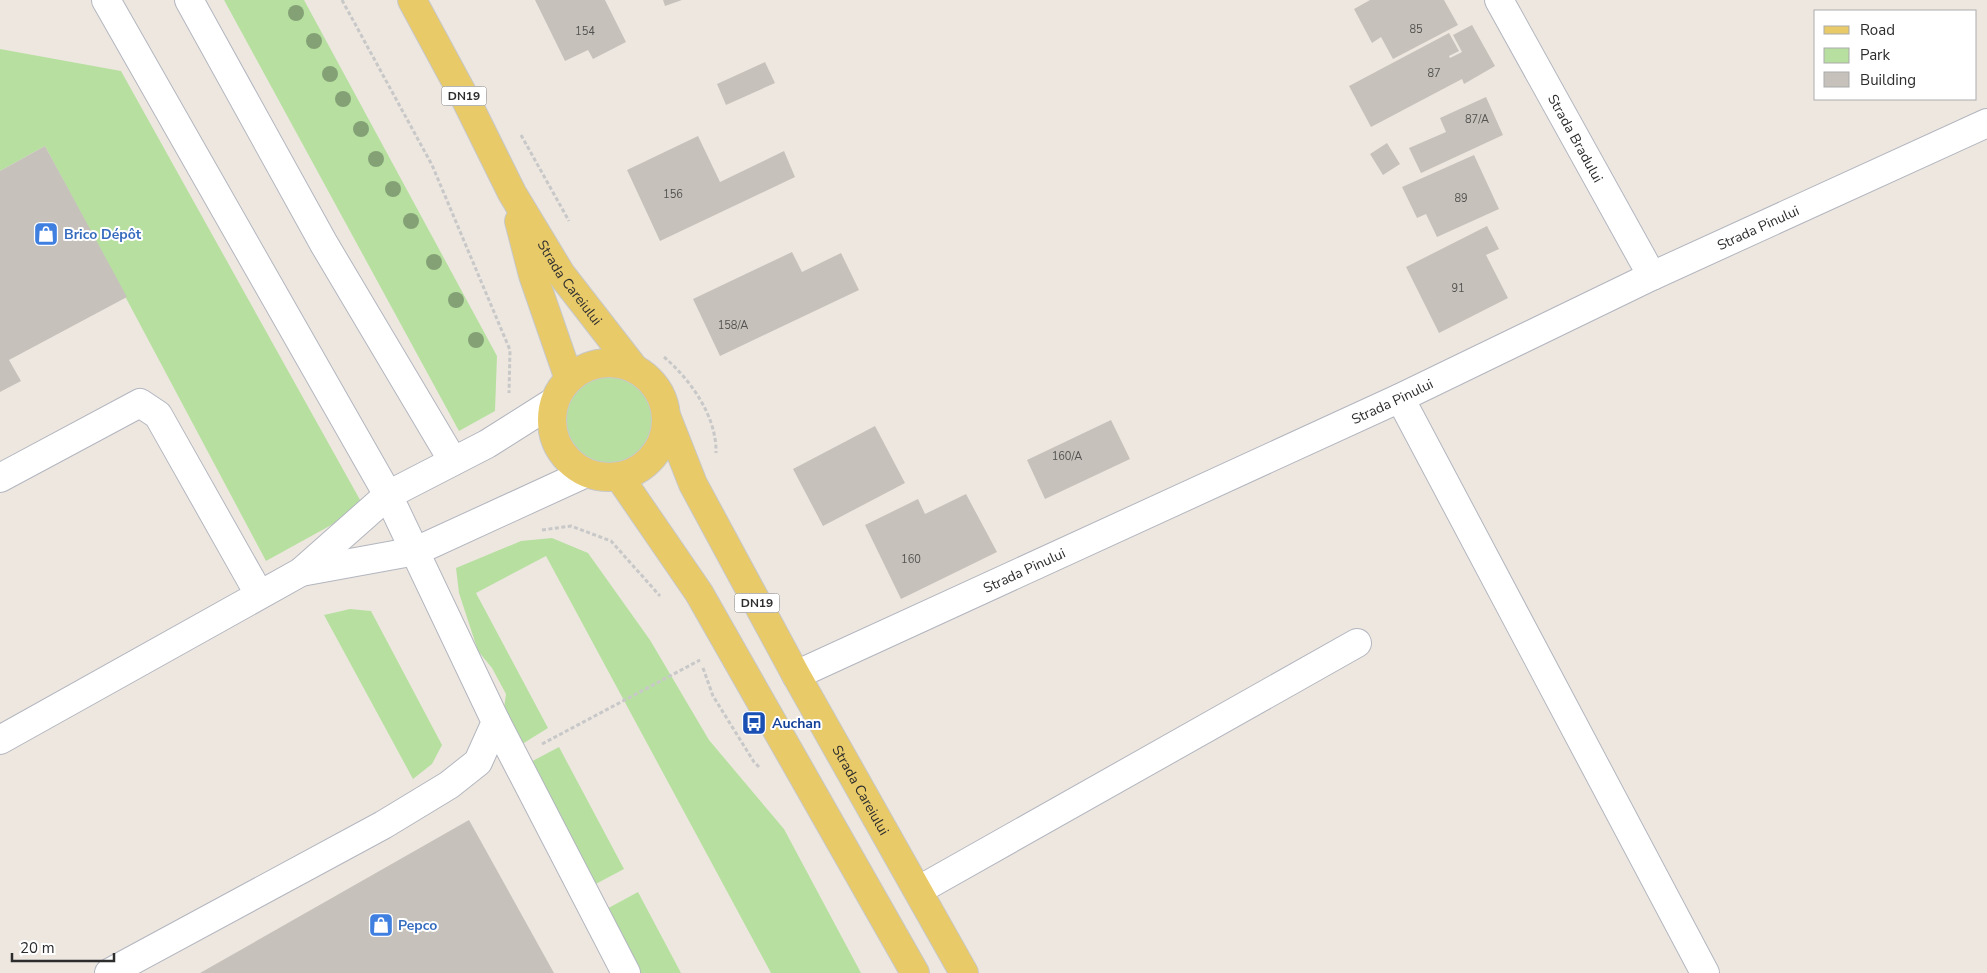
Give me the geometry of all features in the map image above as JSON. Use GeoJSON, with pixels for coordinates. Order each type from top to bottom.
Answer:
{"type":"FeatureCollection","features":[{"type":"Feature","properties":{"kind":"main road","name":"Strada Careiului"},"geometry":{"type":"LineString","coordinates":[[412,0],[512,193],[561,274],[634,368]]}},
{"type":"Feature","properties":{"kind":"main road","name":"Strada Careiului"},"geometry":{"type":"LineString","coordinates":[[512,193],[562,390]]}},
{"type":"Feature","properties":{"kind":"main road","name":"DN19"},"geometry":{"type":"LineString","coordinates":[[600,363],[617,363],[634,368],[647,376],[657,388],[664,402],[667,418],[665,437],[656,455],[642,468],[620,478],[605,478],[586,473],[571,464],[560,450],[554,435],[552,417],[562,390],[583,368],[600,363]]}},
{"type":"Feature","properties":{"kind":"main road","name":"Strada Careiului"},"geometry":{"type":"LineString","coordinates":[[667,418],[693,484],[796,675],[919,890],[964,973]]}},
{"type":"Feature","properties":{"kind":"main road"},"geometry":{"type":"LineString","coordinates":[[620,478],[699,593],[915,973]]}},
{"type":"Feature","properties":{"kind":"street"},"geometry":{"type":"LineString","coordinates":[[106,0],[388,494],[496,722],[626,973]]}},
{"type":"Feature","properties":{"kind":"street"},"geometry":{"type":"LineString","coordinates":[[189,0],[324,244],[453,461]]}},
{"type":"Feature","properties":{"kind":"street","name":"Strada Bradului"},"geometry":{"type":"LineString","coordinates":[[1499,0],[1652,276]]}},
{"type":"Feature","properties":{"kind":"street","name":"Strada Pinului"},"geometry":{"type":"LineString","coordinates":[[796,675],[1400,398],[1652,276],[1987,123]]}},
{"type":"Feature","properties":{"kind":"street"},"geometry":{"type":"LineString","coordinates":[[0,740],[301,572],[388,494],[486,444],[562,390]]}},
{"type":"Feature","properties":{"kind":"street"},"geometry":{"type":"LineString","coordinates":[[1400,398],[1705,973]]}},
{"type":"Feature","properties":{"kind":"street"},"geometry":{"type":"LineString","coordinates":[[0,478],[140,403],[158,415],[259,594]]}},
{"type":"Feature","properties":{"kind":"street"},"geometry":{"type":"LineString","coordinates":[[301,572],[416,550],[586,473]]}},
{"type":"Feature","properties":{"kind":"street"},"geometry":{"type":"LineString","coordinates":[[919,890],[1357,642]]}},
{"type":"Feature","properties":{"kind":"street"},"geometry":{"type":"LineString","coordinates":[[109,973],[383,825],[449,785],[478,762],[496,722]]}},
{"type":"Feature","properties":{"kind":"path"},"geometry":{"type":"LineString","coordinates":[[342,0],[432,165],[510,350],[509,398]]}},
{"type":"Feature","properties":{"kind":"path"},"geometry":{"type":"LineString","coordinates":[[515,759],[700,660]]}},
{"type":"Feature","properties":{"kind":"green space"},"geometry":{"type":"Polygon","coordinates":[[[224,0],[304,0],[497,356],[495,411],[459,431],[224,0]]]}},
{"type":"Feature","properties":{"kind":"green space"},"geometry":{"type":"Polygon","coordinates":[[[0,49],[121,71],[364,507],[266,561],[45,146],[0,171],[0,49]]]}},
{"type":"Feature","properties":{"kind":"green space"},"geometry":{"type":"Polygon","coordinates":[[[609,375],[626,378],[640,388],[650,402],[653,419],[650,436],[640,450],[626,460],[609,463],[592,460],[578,450],[568,436],[565,419],[568,402],[578,388],[592,378],[609,375]]]}},
{"type":"Feature","properties":{"kind":"green space"},"geometry":{"type":"Polygon","coordinates":[[[552,538],[588,553],[650,640],[709,740],[784,829],[861,973],[771,973],[546,556],[476,593],[548,728],[519,746],[503,715],[506,694],[492,668],[478,651],[459,593],[456,568],[521,541],[552,538]]]}},
{"type":"Feature","properties":{"kind":"green space"},"geometry":{"type":"Polygon","coordinates":[[[350,609],[371,611],[442,745],[432,764],[413,779],[324,615],[350,609]]]}},
{"type":"Feature","properties":{"kind":"green space"},"geometry":{"type":"Polygon","coordinates":[[[559,747],[624,869],[590,887],[525,765],[559,747]]]}},
{"type":"Feature","properties":{"kind":"green space"},"geometry":{"type":"Polygon","coordinates":[[[638,892],[681,973],[634,973],[601,912],[638,892]]]}},
{"type":"Feature","properties":{"kind":"building"},"geometry":{"type":"Polygon","coordinates":[[[535,0],[605,0],[626,42],[593,59],[588,50],[565,61],[535,0]]]}},
{"type":"Feature","properties":{"kind":"building"},"geometry":{"type":"Polygon","coordinates":[[[663,0],[682,0],[665,6],[663,0]]]}},
{"type":"Feature","properties":{"kind":"building"},"geometry":{"type":"Polygon","coordinates":[[[1370,0],[1444,0],[1458,25],[1393,59],[1381,37],[1372,43],[1354,9],[1370,0]]]}},
{"type":"Feature","properties":{"kind":"building"},"geometry":{"type":"Polygon","coordinates":[[[1472,25],[1495,66],[1464,84],[1462,79],[1371,127],[1349,86],[1449,33],[1459,51],[1449,56],[1450,58],[1462,52],[1453,35],[1472,25]]]}},
{"type":"Feature","properties":{"kind":"building"},"geometry":{"type":"Polygon","coordinates":[[[765,62],[775,83],[726,105],[717,84],[765,62]]]}},
{"type":"Feature","properties":{"kind":"building"},"geometry":{"type":"Polygon","coordinates":[[[1486,97],[1503,135],[1421,173],[1409,148],[1446,132],[1440,118],[1486,97]]]}},
{"type":"Feature","properties":{"kind":"building"},"geometry":{"type":"Polygon","coordinates":[[[698,136],[720,182],[784,151],[795,177],[660,241],[627,170],[698,136]]]}},
{"type":"Feature","properties":{"kind":"building"},"geometry":{"type":"Polygon","coordinates":[[[1387,143],[1400,164],[1383,175],[1370,154],[1387,143]]]}},
{"type":"Feature","properties":{"kind":"building","name":"Brico Dépôt"},"geometry":{"type":"Polygon","coordinates":[[[45,146],[127,297],[9,360],[21,381],[0,392],[0,171],[45,146]]]}},
{"type":"Feature","properties":{"kind":"building"},"geometry":{"type":"Polygon","coordinates":[[[1474,155],[1499,209],[1437,237],[1426,214],[1417,218],[1402,187],[1474,155]]]}},
{"type":"Feature","properties":{"kind":"building"},"geometry":{"type":"Polygon","coordinates":[[[1487,226],[1499,249],[1486,255],[1508,298],[1439,333],[1406,267],[1487,226]]]}},
{"type":"Feature","properties":{"kind":"building"},"geometry":{"type":"Polygon","coordinates":[[[792,252],[802,272],[841,253],[859,290],[720,356],[693,299],[792,252]]]}},
{"type":"Feature","properties":{"kind":"building"},"geometry":{"type":"Polygon","coordinates":[[[1111,420],[1130,459],[1045,499],[1027,460],[1111,420]]]}},
{"type":"Feature","properties":{"kind":"building"},"geometry":{"type":"Polygon","coordinates":[[[875,426],[905,483],[823,526],[793,469],[875,426]]]}},
{"type":"Feature","properties":{"kind":"building"},"geometry":{"type":"Polygon","coordinates":[[[966,494],[997,552],[901,599],[865,525],[918,499],[925,514],[966,494]]]}},
{"type":"Feature","properties":{"kind":"building"},"geometry":{"type":"Polygon","coordinates":[[[469,820],[554,973],[200,973],[469,820]]]}},
{"type":"Feature","properties":{"kind":"place","name":"Brico Dépôt"},"geometry":{"type":"Point","coordinates":[46,234]}},
{"type":"Feature","properties":{"kind":"place","name":"Auchan"},"geometry":{"type":"Point","coordinates":[754,723]}},
{"type":"Feature","properties":{"kind":"place","name":"Pepco"},"geometry":{"type":"Point","coordinates":[381,925]}}]}
